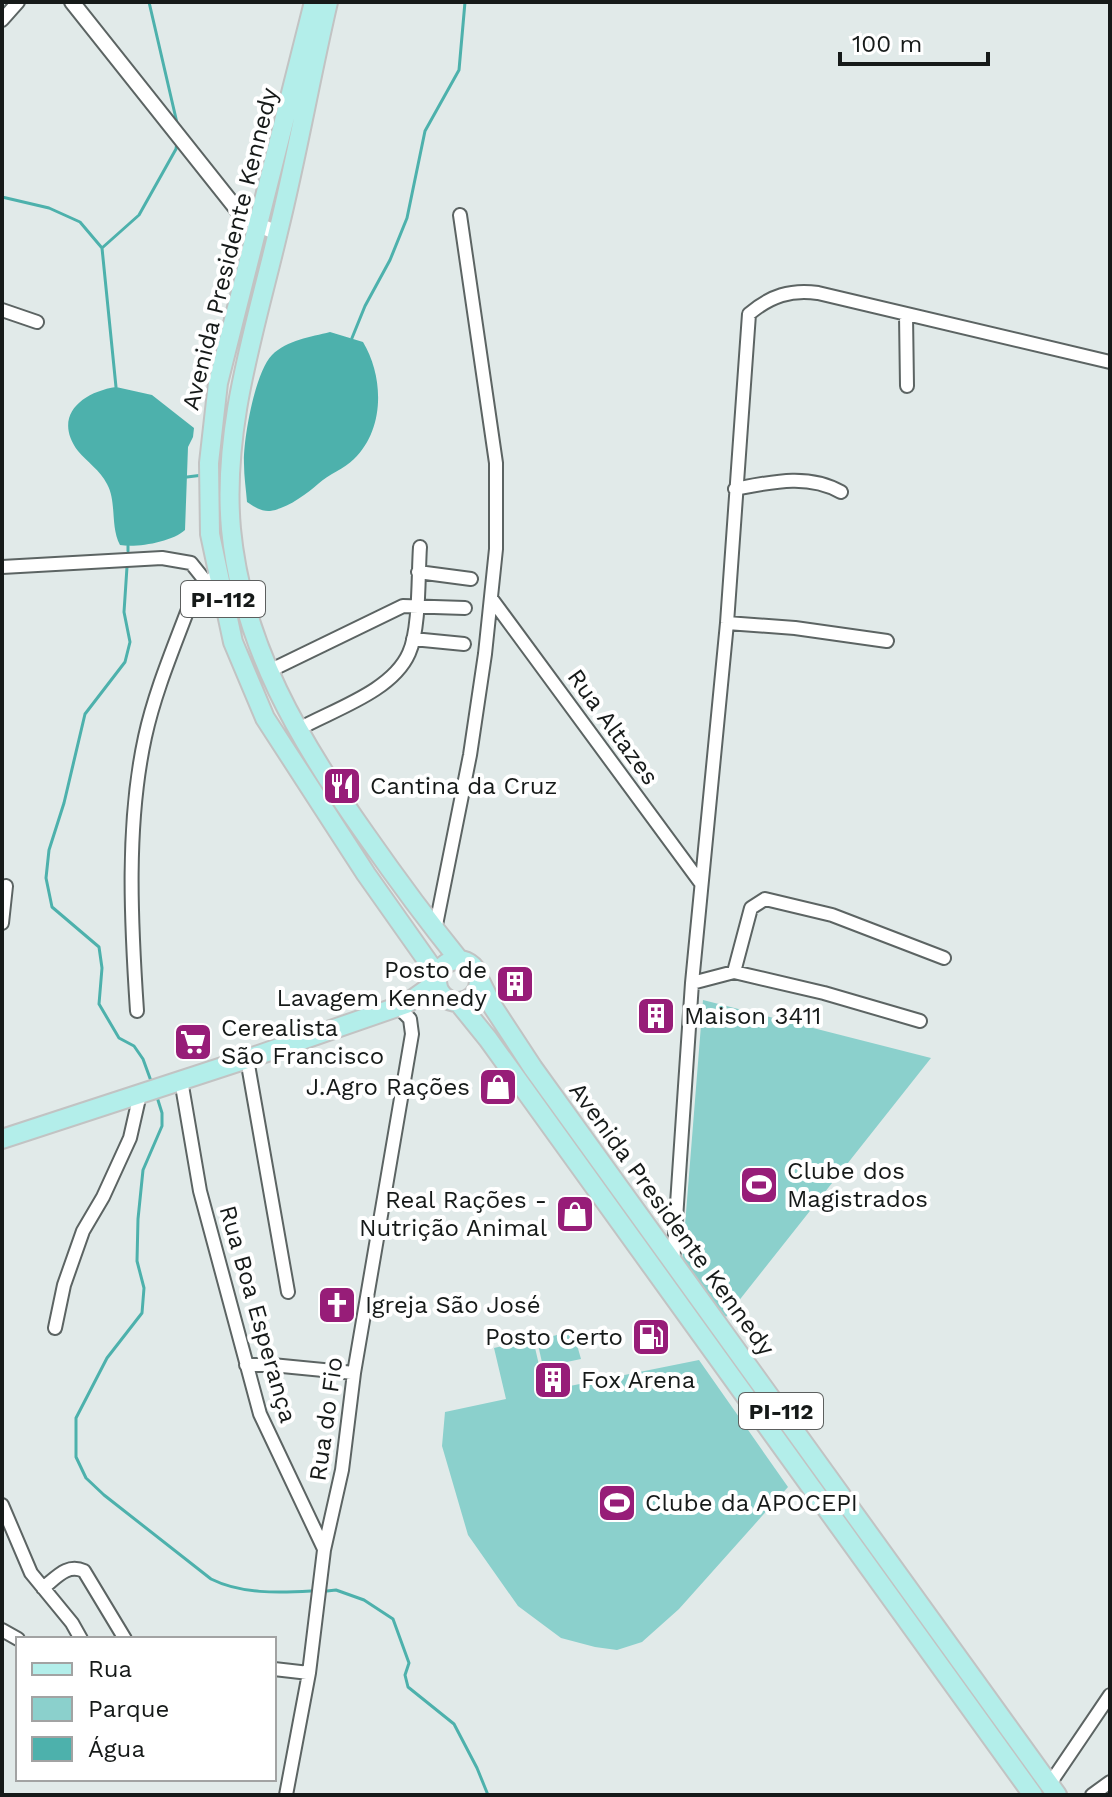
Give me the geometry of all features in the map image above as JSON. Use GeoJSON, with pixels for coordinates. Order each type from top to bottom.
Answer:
{"type":"FeatureCollection","features":[{"type":"Feature","properties":{"kind":"main road","name":"Avenida Presidente Kennedy"},"geometry":{"type":"LineString","coordinates":[[314,2],[218,383],[212,425],[212,578],[246,677],[275,738],[438,979],[441,994],[455,1002],[488,1039],[1033,1795]]}},
{"type":"Feature","properties":{"kind":"main road","name":"Avenida Presidente Kennedy"},"geometry":{"type":"LineString","coordinates":[[328,2],[242,382],[230,469],[230,516],[236,561],[253,635],[267,672],[297,730],[344,805],[435,930],[460,961],[473,967],[505,1027],[1053,1790]]}},
{"type":"Feature","properties":{"kind":"main road"},"geometry":{"type":"LineString","coordinates":[[402,1005],[438,979],[447,964],[460,961]]}},
{"type":"Feature","properties":{"kind":"main road"},"geometry":{"type":"LineString","coordinates":[[2,1139],[402,1005],[455,1002],[473,997],[479,979]]}},
{"type":"Feature","properties":{"kind":"main road"},"geometry":{"type":"LineString","coordinates":[[621,1224],[637,1212]]}},
{"type":"Feature","properties":{"kind":"main road"},"geometry":{"type":"LineString","coordinates":[[941,1669],[957,1657]]}},
{"type":"Feature","properties":{"kind":"street"},"geometry":{"type":"LineString","coordinates":[[2,20],[18,2]]}},
{"type":"Feature","properties":{"kind":"street"},"geometry":{"type":"LineString","coordinates":[[72,2],[239,212],[258,225],[278,233]]}},
{"type":"Feature","properties":{"kind":"street"},"geometry":{"type":"LineString","coordinates":[[435,930],[470,755],[496,549],[496,463],[460,215]]}},
{"type":"Feature","properties":{"kind":"street"},"geometry":{"type":"LineString","coordinates":[[673,1263],[700,882],[727,623],[749,314],[773,298],[800,290],[1110,362]]}},
{"type":"Feature","properties":{"kind":"street"},"geometry":{"type":"LineString","coordinates":[[2,310],[37,322]]}},
{"type":"Feature","properties":{"kind":"street"},"geometry":{"type":"LineString","coordinates":[[906,315],[907,386]]}},
{"type":"Feature","properties":{"kind":"street"},"geometry":{"type":"LineString","coordinates":[[735,489],[765,483],[816,480],[841,492]]}},
{"type":"Feature","properties":{"kind":"street"},"geometry":{"type":"LineString","coordinates":[[297,730],[372,691],[406,659],[413,639],[420,547]]}},
{"type":"Feature","properties":{"kind":"street"},"geometry":{"type":"LineString","coordinates":[[2,567],[162,558],[191,563],[212,578],[194,597],[186,616],[151,713],[142,753],[131,904],[137,1011]]}},
{"type":"Feature","properties":{"kind":"street"},"geometry":{"type":"LineString","coordinates":[[418,572],[471,579]]}},
{"type":"Feature","properties":{"kind":"street","name":"Rua Altazes"},"geometry":{"type":"LineString","coordinates":[[491,598],[700,882]]}},
{"type":"Feature","properties":{"kind":"street"},"geometry":{"type":"LineString","coordinates":[[267,672],[396,608],[417,605],[465,608]]}},
{"type":"Feature","properties":{"kind":"street"},"geometry":{"type":"LineString","coordinates":[[727,623],[795,628],[887,641]]}},
{"type":"Feature","properties":{"kind":"street"},"geometry":{"type":"LineString","coordinates":[[413,639],[464,644]]}},
{"type":"Feature","properties":{"kind":"street"},"geometry":{"type":"LineString","coordinates":[[2,923],[6,886]]}},
{"type":"Feature","properties":{"kind":"street"},"geometry":{"type":"LineString","coordinates":[[734,972],[751,908],[765,899],[832,915],[944,958]]}},
{"type":"Feature","properties":{"kind":"street"},"geometry":{"type":"LineString","coordinates":[[692,983],[734,972],[824,993],[920,1021]]}},
{"type":"Feature","properties":{"kind":"street","name":"Rua do Fio"},"geometry":{"type":"LineString","coordinates":[[286,1795],[309,1673],[324,1550],[342,1470],[354,1373],[412,1034],[410,1019],[402,1005]]}},
{"type":"Feature","properties":{"kind":"street"},"geometry":{"type":"LineString","coordinates":[[247,1059],[288,1292]]}},
{"type":"Feature","properties":{"kind":"street","name":"Rua Boa Esperança"},"geometry":{"type":"LineString","coordinates":[[181,1080],[200,1191],[246,1365],[264,1423],[324,1550]]}},
{"type":"Feature","properties":{"kind":"street"},"geometry":{"type":"LineString","coordinates":[[55,1328],[64,1285],[83,1231],[103,1197],[130,1138],[140,1094]]}},
{"type":"Feature","properties":{"kind":"street"},"geometry":{"type":"LineString","coordinates":[[246,1365],[354,1373]]}},
{"type":"Feature","properties":{"kind":"street"},"geometry":{"type":"LineString","coordinates":[[2,1505],[31,1573],[80,1637]]}},
{"type":"Feature","properties":{"kind":"street"},"geometry":{"type":"LineString","coordinates":[[43,1588],[68,1569],[84,1571],[124,1637]]}},
{"type":"Feature","properties":{"kind":"street"},"geometry":{"type":"LineString","coordinates":[[276,1669],[309,1673]]}},
{"type":"Feature","properties":{"kind":"street"},"geometry":{"type":"LineString","coordinates":[[1053,1790],[1110,1695]]}},
{"type":"Feature","properties":{"kind":"street"},"geometry":{"type":"LineString","coordinates":[[1092,1795],[1110,1782]]}},
{"type":"Feature","properties":{"kind":"green space","name":"Clube dos Magistrados"},"geometry":{"type":"Polygon","coordinates":[[[703,1000],[931,1058],[726,1317],[682,1263],[703,1000]]]}},
{"type":"Feature","properties":{"kind":"green space"},"geometry":{"type":"Polygon","coordinates":[[[573,1331],[581,1359],[543,1367],[537,1340],[573,1331]]]}},
{"type":"Feature","properties":{"kind":"green space","name":"Clube da APOCEPI"},"geometry":{"type":"Polygon","coordinates":[[[533,1339],[545,1391],[699,1360],[788,1487],[679,1609],[642,1642],[617,1650],[561,1638],[518,1606],[468,1535],[442,1446],[445,1412],[506,1399],[494,1348],[533,1339]]]}},
{"type":"Feature","properties":{"kind":"water"},"geometry":{"type":"Polygon","coordinates":[[[330,332],[363,342],[370,356],[378,386],[376,418],[371,433],[364,447],[346,466],[289,504],[276,510],[261,510],[247,502],[244,464],[248,423],[260,376],[278,350],[330,332]]]}},
{"type":"Feature","properties":{"kind":"water"},"geometry":{"type":"Polygon","coordinates":[[[116,387],[152,395],[194,428],[188,447],[185,530],[163,541],[120,545],[107,484],[78,451],[71,438],[68,427],[74,408],[92,394],[116,387]]]}},
{"type":"Feature","properties":{"kind":"waterway"},"geometry":{"type":"LineString","coordinates":[[149,2],[177,123]]}},
{"type":"Feature","properties":{"kind":"waterway"},"geometry":{"type":"LineString","coordinates":[[352,338],[407,218],[425,131],[459,70],[465,2]]}},
{"type":"Feature","properties":{"kind":"waterway"},"geometry":{"type":"LineString","coordinates":[[102,248],[139,215],[177,142]]}},
{"type":"Feature","properties":{"kind":"waterway"},"geometry":{"type":"LineString","coordinates":[[2,197],[49,208],[80,222],[102,248],[116,387]]}},
{"type":"Feature","properties":{"kind":"waterway"},"geometry":{"type":"LineString","coordinates":[[187,477],[203,475]]}},
{"type":"Feature","properties":{"kind":"waterway"},"geometry":{"type":"LineString","coordinates":[[128,546],[128,551]]}},
{"type":"Feature","properties":{"kind":"waterway"},"geometry":{"type":"LineString","coordinates":[[127,567],[124,612],[130,642],[125,662],[85,714],[64,803],[49,850],[46,878],[52,907],[99,947],[102,968],[99,1004],[119,1038],[134,1046],[143,1059],[151,1081]]}},
{"type":"Feature","properties":{"kind":"waterway"},"geometry":{"type":"LineString","coordinates":[[157,1097],[162,1126],[143,1170],[138,1219],[137,1261],[144,1288],[142,1313],[107,1358],[76,1418],[76,1457],[86,1478],[104,1495],[211,1579],[247,1590],[311,1591]]}},
{"type":"Feature","properties":{"kind":"waterway"},"geometry":{"type":"LineString","coordinates":[[327,1591],[336,1590],[364,1600],[393,1619],[409,1663],[405,1675],[408,1687],[454,1724],[488,1795]]}},
{"type":"Feature","properties":{"kind":"place","name":"Cantina da Cruz"},"geometry":{"type":"Point","coordinates":[342,786]}},
{"type":"Feature","properties":{"kind":"place","name":"Posto de Lavagem Kennedy"},"geometry":{"type":"Point","coordinates":[515,984]}},
{"type":"Feature","properties":{"kind":"place","name":"Maison 3411"},"geometry":{"type":"Point","coordinates":[656,1016]}},
{"type":"Feature","properties":{"kind":"place","name":"Cerealista São Francisco"},"geometry":{"type":"Point","coordinates":[193,1042]}},
{"type":"Feature","properties":{"kind":"place","name":"J.Agro Rações"},"geometry":{"type":"Point","coordinates":[498,1087]}},
{"type":"Feature","properties":{"kind":"place","name":"Clube dos Magistrados"},"geometry":{"type":"Point","coordinates":[759,1185]}},
{"type":"Feature","properties":{"kind":"place","name":"Real Rações - Nutrição Animal"},"geometry":{"type":"Point","coordinates":[575,1214]}},
{"type":"Feature","properties":{"kind":"place","name":"Igreja São José"},"geometry":{"type":"Point","coordinates":[337,1305]}},
{"type":"Feature","properties":{"kind":"place","name":"Posto Certo"},"geometry":{"type":"Point","coordinates":[651,1337]}},
{"type":"Feature","properties":{"kind":"place","name":"Fox Arena"},"geometry":{"type":"Point","coordinates":[553,1380]}},
{"type":"Feature","properties":{"kind":"place","name":"Clube da APOCEPI"},"geometry":{"type":"Point","coordinates":[617,1503]}}]}
